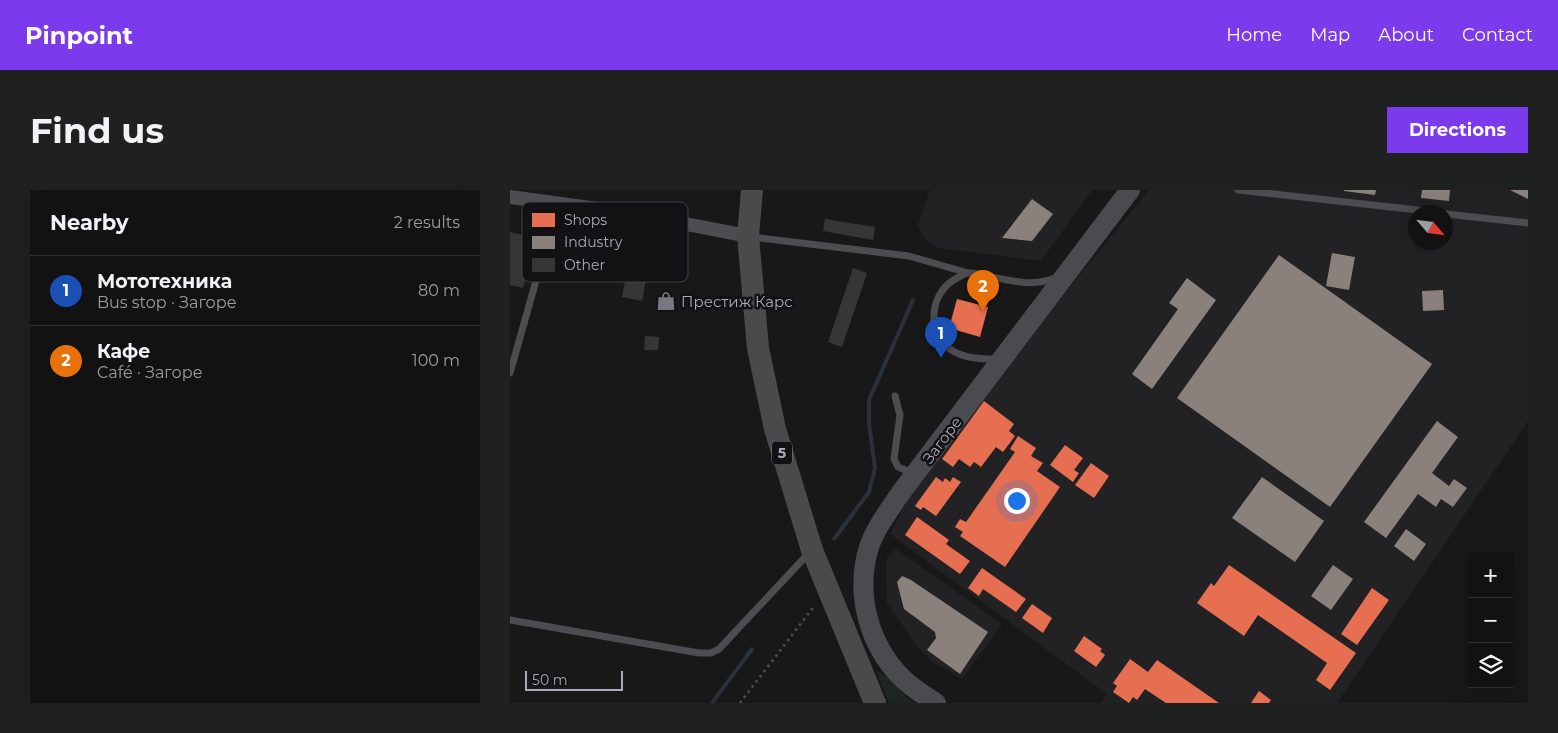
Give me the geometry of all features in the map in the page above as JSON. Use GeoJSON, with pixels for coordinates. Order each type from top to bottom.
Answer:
{"type":"FeatureCollection","features":[{"type":"Feature","properties":{"kind":"main road","name":"5"},"geometry":{"type":"LineString","coordinates":[[752,190],[748,236],[758,348],[774,429],[812,550],[875,703]]}},
{"type":"Feature","properties":{"kind":"street","name":"Загоре"},"geometry":{"type":"LineString","coordinates":[[936,703],[902,678],[889,661],[870,626],[862,586],[870,546],[888,512],[1130,190]]}},
{"type":"Feature","properties":{"kind":"street"},"geometry":{"type":"LineString","coordinates":[[510,197],[550,202]]}},
{"type":"Feature","properties":{"kind":"street"},"geometry":{"type":"LineString","coordinates":[[688,224],[748,236]]}},
{"type":"Feature","properties":{"kind":"lane"},"geometry":{"type":"LineString","coordinates":[[1238,190],[1408,209]]}},
{"type":"Feature","properties":{"kind":"lane"},"geometry":{"type":"LineString","coordinates":[[1453,215],[1528,223]]}},
{"type":"Feature","properties":{"kind":"lane"},"geometry":{"type":"LineString","coordinates":[[748,236],[909,256],[968,273],[1023,283],[1043,283],[1067,273]]}},
{"type":"Feature","properties":{"kind":"lane"},"geometry":{"type":"LineString","coordinates":[[968,273],[949,282],[942,291],[934,310],[936,331],[940,339],[950,349],[960,354],[982,358],[1003,358]]}},
{"type":"Feature","properties":{"kind":"lane"},"geometry":{"type":"LineString","coordinates":[[510,373],[536,282]]}},
{"type":"Feature","properties":{"kind":"lane"},"geometry":{"type":"LineString","coordinates":[[895,396],[900,415],[894,459],[898,467],[916,475]]}},
{"type":"Feature","properties":{"kind":"lane"},"geometry":{"type":"LineString","coordinates":[[510,620],[699,653],[711,652],[719,649],[812,550]]}},
{"type":"Feature","properties":{"kind":"path"},"geometry":{"type":"LineString","coordinates":[[740,703],[827,589]]}},
{"type":"Feature","properties":{"kind":"shaded area"},"geometry":{"type":"Polygon","coordinates":[[[930,190],[1092,190],[1041,261],[937,248],[924,238],[918,225],[930,190]]]}},
{"type":"Feature","properties":{"kind":"shaded area"},"geometry":{"type":"Polygon","coordinates":[[[1149,190],[1528,190],[1528,421],[1337,703],[1101,703],[1107,694],[890,534],[912,491],[988,388],[1149,190]]]}},
{"type":"Feature","properties":{"kind":"shaded area"},"geometry":{"type":"Polygon","coordinates":[[[896,549],[1002,624],[962,679],[933,662],[919,649],[887,603],[886,560],[896,549]]]}},
{"type":"Feature","properties":{"kind":"shaded area"},"geometry":{"type":"Polygon","coordinates":[[[876,671],[891,680],[914,703],[889,703],[876,671]]]}},
{"type":"Feature","properties":{"kind":"building: Shops"},"geometry":{"type":"Polygon","coordinates":[[[957,299],[988,307],[980,337],[949,328],[957,299]]]}},
{"type":"Feature","properties":{"kind":"building: Shops"},"geometry":{"type":"Polygon","coordinates":[[[984,401],[1014,424],[1009,431],[1015,436],[1003,452],[996,447],[981,467],[974,462],[970,467],[959,459],[953,467],[942,459],[984,401]]]}},
{"type":"Feature","properties":{"kind":"building: Shops"},"geometry":{"type":"Polygon","coordinates":[[[1018,436],[1036,448],[1031,456],[1043,463],[1037,471],[1060,487],[1005,567],[960,536],[963,532],[955,527],[960,519],[966,522],[1015,452],[1010,449],[1018,436]]]}},
{"type":"Feature","properties":{"kind":"building: Shops"},"geometry":{"type":"Polygon","coordinates":[[[1065,445],[1083,458],[1074,470],[1079,473],[1073,482],[1050,465],[1065,445]]]}},
{"type":"Feature","properties":{"kind":"building: Shops"},"geometry":{"type":"Polygon","coordinates":[[[1091,463],[1109,476],[1094,498],[1075,485],[1091,463]]]}},
{"type":"Feature","properties":{"kind":"building: Shops"},"geometry":{"type":"Polygon","coordinates":[[[936,477],[943,482],[945,478],[950,482],[953,477],[961,482],[936,516],[923,507],[921,510],[915,506],[936,477]]]}},
{"type":"Feature","properties":{"kind":"building: Shops"},"geometry":{"type":"Polygon","coordinates":[[[917,517],[949,540],[946,544],[970,561],[960,574],[905,535],[917,517]]]}},
{"type":"Feature","properties":{"kind":"building: Shops"},"geometry":{"type":"Polygon","coordinates":[[[1229,565],[1356,653],[1330,690],[1316,680],[1327,663],[1258,615],[1244,636],[1197,603],[1211,583],[1214,586],[1229,565]]]}},
{"type":"Feature","properties":{"kind":"building: Shops"},"geometry":{"type":"Polygon","coordinates":[[[982,568],[1026,599],[1016,612],[983,589],[979,596],[968,588],[982,568]]]}},
{"type":"Feature","properties":{"kind":"building: Shops"},"geometry":{"type":"Polygon","coordinates":[[[1372,588],[1389,600],[1357,645],[1341,634],[1372,588]]]}},
{"type":"Feature","properties":{"kind":"building: Shops"},"geometry":{"type":"Polygon","coordinates":[[[1032,604],[1052,618],[1043,633],[1022,618],[1032,604]]]}},
{"type":"Feature","properties":{"kind":"building: Shops"},"geometry":{"type":"Polygon","coordinates":[[[1084,636],[1102,649],[1100,651],[1105,655],[1096,667],[1074,651],[1084,636]]]}},
{"type":"Feature","properties":{"kind":"building: Shops"},"geometry":{"type":"Polygon","coordinates":[[[1130,659],[1148,672],[1157,660],[1219,703],[1166,703],[1145,689],[1137,700],[1133,697],[1129,703],[1113,692],[1117,686],[1113,683],[1130,659]]]}},
{"type":"Feature","properties":{"kind":"building: Shops"},"geometry":{"type":"Polygon","coordinates":[[[1259,691],[1271,700],[1269,703],[1251,703],[1259,691]]]}},
{"type":"Feature","properties":{"kind":"building: Industry"},"geometry":{"type":"Polygon","coordinates":[[[1344,190],[1376,190],[1375,195],[1344,190]]]}},
{"type":"Feature","properties":{"kind":"building: Industry"},"geometry":{"type":"Polygon","coordinates":[[[1422,190],[1450,190],[1449,201],[1421,198],[1422,190]]]}},
{"type":"Feature","properties":{"kind":"building: Industry"},"geometry":{"type":"Polygon","coordinates":[[[1510,190],[1528,190],[1528,199],[1510,190]]]}},
{"type":"Feature","properties":{"kind":"building: Industry"},"geometry":{"type":"Polygon","coordinates":[[[1032,199],[1053,214],[1032,241],[1002,238],[1032,199]]]}},
{"type":"Feature","properties":{"kind":"building: Industry"},"geometry":{"type":"Polygon","coordinates":[[[1332,253],[1355,257],[1349,290],[1326,286],[1332,253]]]}},
{"type":"Feature","properties":{"kind":"building: Industry"},"geometry":{"type":"Polygon","coordinates":[[[1279,255],[1432,364],[1330,507],[1177,398],[1279,255]]]}},
{"type":"Feature","properties":{"kind":"building: Industry"},"geometry":{"type":"Polygon","coordinates":[[[1187,278],[1216,300],[1152,389],[1132,374],[1178,309],[1169,303],[1187,278]]]}},
{"type":"Feature","properties":{"kind":"building: Industry"},"geometry":{"type":"Polygon","coordinates":[[[1443,290],[1444,310],[1423,311],[1422,291],[1443,290]]]}},
{"type":"Feature","properties":{"kind":"building: Industry"},"geometry":{"type":"Polygon","coordinates":[[[1437,421],[1458,437],[1432,473],[1449,486],[1454,479],[1467,488],[1453,507],[1441,499],[1436,507],[1418,494],[1386,538],[1364,522],[1437,421]]]}},
{"type":"Feature","properties":{"kind":"building: Industry"},"geometry":{"type":"Polygon","coordinates":[[[1262,477],[1324,521],[1295,562],[1232,518],[1262,477]]]}},
{"type":"Feature","properties":{"kind":"building: Industry"},"geometry":{"type":"Polygon","coordinates":[[[1406,529],[1426,544],[1414,561],[1394,546],[1406,529]]]}},
{"type":"Feature","properties":{"kind":"building: Industry"},"geometry":{"type":"Polygon","coordinates":[[[1333,565],[1353,579],[1331,610],[1311,596],[1333,565]]]}},
{"type":"Feature","properties":{"kind":"building: Industry"},"geometry":{"type":"Polygon","coordinates":[[[902,576],[911,580],[988,632],[960,674],[927,650],[936,638],[935,632],[904,609],[897,582],[902,576]]]}},
{"type":"Feature","properties":{"kind":"building: Other"},"geometry":{"type":"Polygon","coordinates":[[[825,219],[875,227],[873,240],[823,231],[825,219]]]}},
{"type":"Feature","properties":{"kind":"building: Other"},"geometry":{"type":"Polygon","coordinates":[[[510,232],[522,235],[522,282],[524,282],[523,288],[510,285],[510,232]]]}},
{"type":"Feature","properties":{"kind":"building: Other"},"geometry":{"type":"Polygon","coordinates":[[[853,268],[867,273],[842,347],[828,342],[853,268]]]}},
{"type":"Feature","properties":{"kind":"building: Other"},"geometry":{"type":"Polygon","coordinates":[[[625,282],[646,282],[642,301],[622,297],[625,282]]]}},
{"type":"Feature","properties":{"kind":"building: Other"},"geometry":{"type":"Polygon","coordinates":[[[645,336],[659,337],[658,350],[644,350],[645,336]]]}},
{"type":"Feature","properties":{"kind":"waterway"},"geometry":{"type":"LineString","coordinates":[[834,539],[869,492],[875,468],[869,424],[869,400],[913,300]]}},
{"type":"Feature","properties":{"kind":"waterway"},"geometry":{"type":"LineString","coordinates":[[712,703],[752,649]]}},
{"type":"Feature","properties":{"kind":"place","name":"Престиж Карс"},"geometry":{"type":"Point","coordinates":[666,301]}},
{"type":"Feature","properties":{"kind":"place","name":"Кафе"},"geometry":{"type":"Point","coordinates":[983,311]}},
{"type":"Feature","properties":{"kind":"place","name":"Мототехника"},"geometry":{"type":"Point","coordinates":[941,358]}}]}
